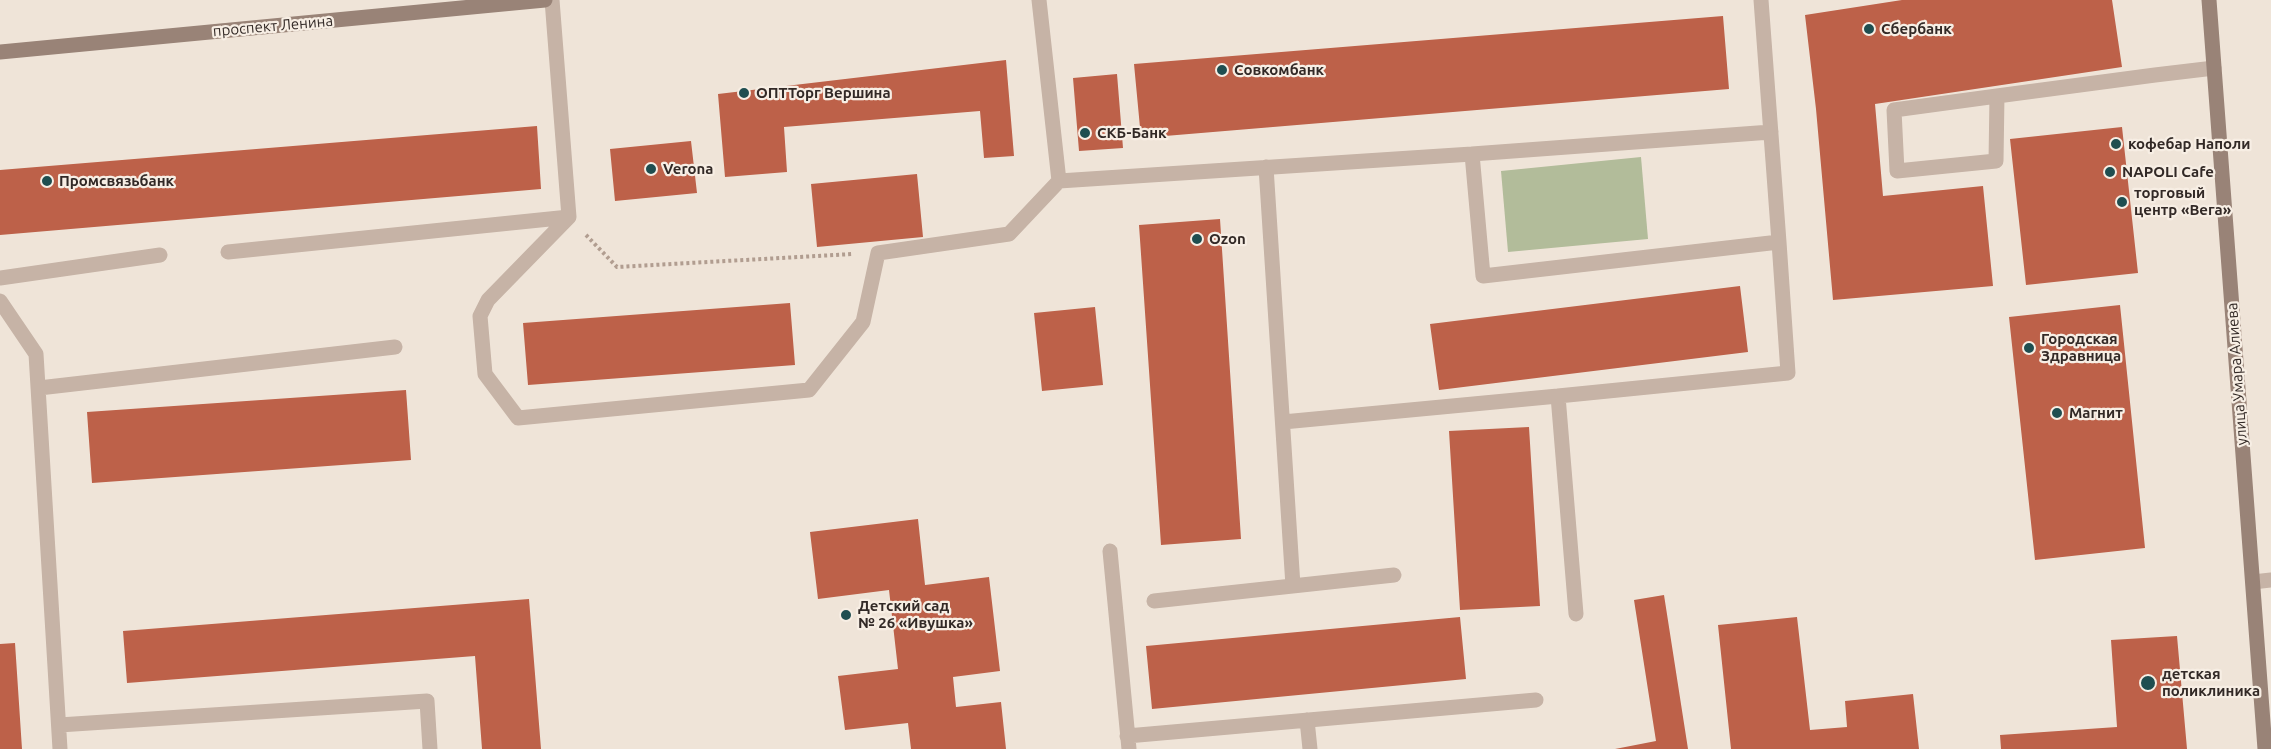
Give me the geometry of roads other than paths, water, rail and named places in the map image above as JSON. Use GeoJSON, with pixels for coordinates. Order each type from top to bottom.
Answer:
{"type":"FeatureCollection","features":[{"type":"Feature","properties":{"kind":"main road","name":"проспект Ленина"},"geometry":{"type":"LineString","coordinates":[[0,52],[546,0]]}},
{"type":"Feature","properties":{"kind":"main road","name":"улица Умара Алиева"},"geometry":{"type":"LineString","coordinates":[[2209,0],[2265,749]]}},
{"type":"Feature","properties":{"kind":"lane"},"geometry":{"type":"LineString","coordinates":[[552,0],[569,217],[488,300],[480,316],[485,374],[518,418],[809,390],[863,322],[879,253],[1009,234],[1059,181],[1771,132]]}},
{"type":"Feature","properties":{"kind":"lane"},"geometry":{"type":"LineString","coordinates":[[1039,0],[1059,181]]}},
{"type":"Feature","properties":{"kind":"lane"},"geometry":{"type":"LineString","coordinates":[[1283,422],[1788,373],[1761,0]]}},
{"type":"Feature","properties":{"kind":"lane"},"geometry":{"type":"LineString","coordinates":[[1997,96],[1996,161],[1897,171],[1894,110],[1997,96],[2214,68]]}},
{"type":"Feature","properties":{"kind":"lane"},"geometry":{"type":"LineString","coordinates":[[1472,154],[1483,276],[1779,242]]}},
{"type":"Feature","properties":{"kind":"lane"},"geometry":{"type":"LineString","coordinates":[[1266,167],[1293,586]]}},
{"type":"Feature","properties":{"kind":"lane"},"geometry":{"type":"LineString","coordinates":[[228,252],[569,217]]}},
{"type":"Feature","properties":{"kind":"lane"},"geometry":{"type":"LineString","coordinates":[[0,278],[160,255]]}},
{"type":"Feature","properties":{"kind":"lane"},"geometry":{"type":"LineString","coordinates":[[0,301],[36,354],[60,749]]}},
{"type":"Feature","properties":{"kind":"lane"},"geometry":{"type":"LineString","coordinates":[[39,388],[395,346]]}},
{"type":"Feature","properties":{"kind":"lane"},"geometry":{"type":"LineString","coordinates":[[1558,396],[1576,614]]}},
{"type":"Feature","properties":{"kind":"lane"},"geometry":{"type":"LineString","coordinates":[[1110,551],[1128,742],[1307,720],[1536,700]]}},
{"type":"Feature","properties":{"kind":"lane"},"geometry":{"type":"LineString","coordinates":[[1154,601],[1394,575]]}},
{"type":"Feature","properties":{"kind":"lane"},"geometry":{"type":"LineString","coordinates":[[2253,582],[2271,580]]}},
{"type":"Feature","properties":{"kind":"lane"},"geometry":{"type":"LineString","coordinates":[[59,725],[427,701],[430,749]]}},
{"type":"Feature","properties":{"kind":"lane"},"geometry":{"type":"LineString","coordinates":[[1307,720],[1310,749]]}},
{"type":"Feature","properties":{"kind":"place","name":"Сбербанк"},"geometry":{"type":"Point","coordinates":[1869,29]}},
{"type":"Feature","properties":{"kind":"place","name":"Совкомбанк"},"geometry":{"type":"Point","coordinates":[1222,70]}},
{"type":"Feature","properties":{"kind":"place","name":"ОПТТорг Вершина"},"geometry":{"type":"Point","coordinates":[744,93]}},
{"type":"Feature","properties":{"kind":"place","name":"СКБ-Банк"},"geometry":{"type":"Point","coordinates":[1085,133]}},
{"type":"Feature","properties":{"kind":"place","name":"кофебар Наполи"},"geometry":{"type":"Point","coordinates":[2116,144]}},
{"type":"Feature","properties":{"kind":"place","name":"Verona"},"geometry":{"type":"Point","coordinates":[651,169]}},
{"type":"Feature","properties":{"kind":"place","name":"NAPOLI Cafe"},"geometry":{"type":"Point","coordinates":[2110,172]}},
{"type":"Feature","properties":{"kind":"place","name":"Промсвязьбанк"},"geometry":{"type":"Point","coordinates":[47,181]}},
{"type":"Feature","properties":{"kind":"place","name":"торговый центр «Вега»"},"geometry":{"type":"Point","coordinates":[2122,202]}},
{"type":"Feature","properties":{"kind":"place","name":"Ozon"},"geometry":{"type":"Point","coordinates":[1197,239]}},
{"type":"Feature","properties":{"kind":"place","name":"Городская Здравница"},"geometry":{"type":"Point","coordinates":[2029,348]}},
{"type":"Feature","properties":{"kind":"place","name":"Магнит"},"geometry":{"type":"Point","coordinates":[2057,413]}},
{"type":"Feature","properties":{"kind":"place","name":"Детский сад № 26 «Ивушка»"},"geometry":{"type":"Point","coordinates":[846,615]}},
{"type":"Feature","properties":{"kind":"place","name":"детская поликлиника"},"geometry":{"type":"Point","coordinates":[2148,683]}}]}
